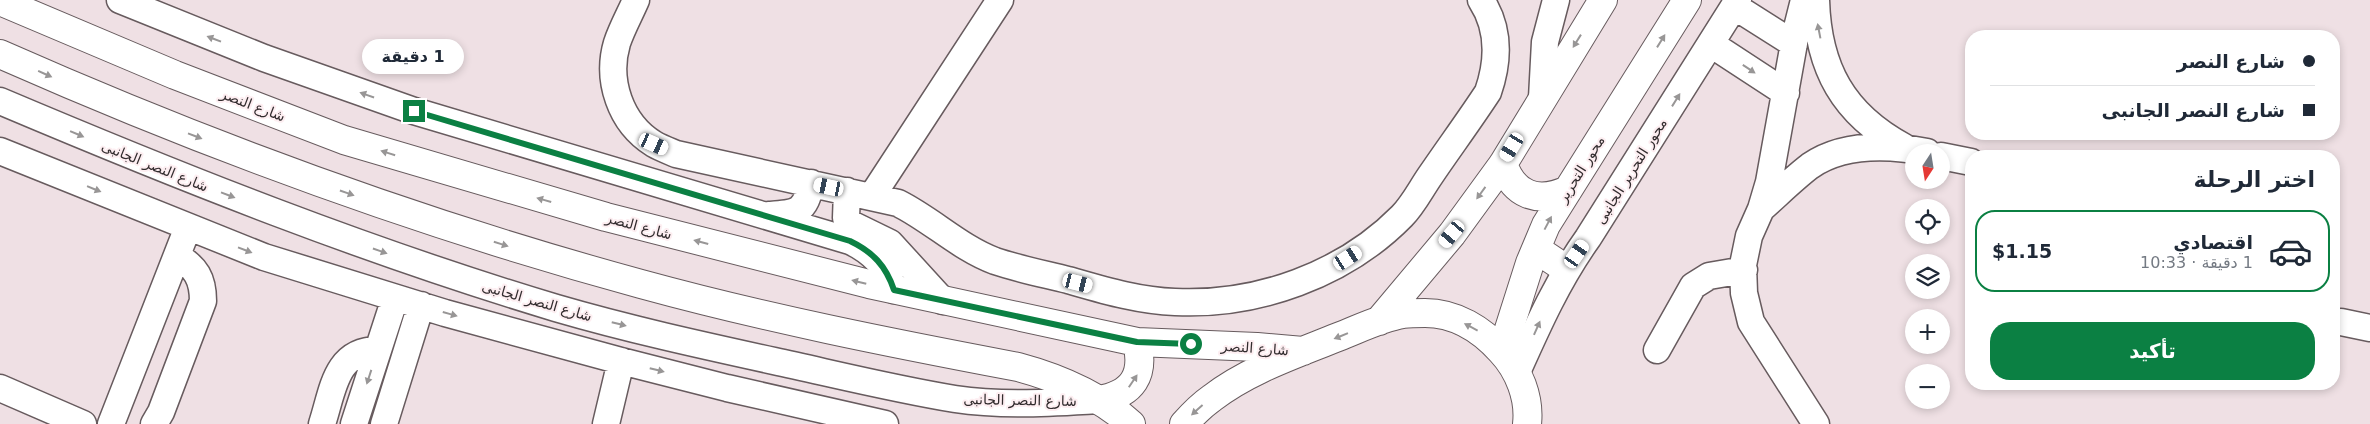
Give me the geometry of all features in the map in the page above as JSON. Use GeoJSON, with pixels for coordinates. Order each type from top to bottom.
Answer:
{"type":"FeatureCollection","features":[{"type":"Feature","properties":{"kind":"main road","name":"شارع النصر"},"geometry":{"type":"LineString","coordinates":[[0,0],[175,75],[344,140],[606,217],[894,290],[1137,342],[1257,347],[1303,351]]}},
{"type":"Feature","properties":{"kind":"main road"},"geometry":{"type":"LineString","coordinates":[[1379,321],[1452,234],[1503,164],[1603,0]]}},
{"type":"Feature","properties":{"kind":"main road","name":"محور التحرير"},"geometry":{"type":"LineString","coordinates":[[1509,362],[1536,249],[1546,225],[1687,0]]}},
{"type":"Feature","properties":{"kind":"main road"},"geometry":{"type":"LineString","coordinates":[[0,54],[155,121],[231,151],[438,224],[616,277],[750,312],[858,337],[1018,366],[1069,384],[1098,400],[1130,424]]}},
{"type":"Feature","properties":{"kind":"main road"},"geometry":{"type":"LineString","coordinates":[[1503,164],[1508,176],[1516,187],[1528,194],[1541,197],[1555,196],[1568,190]]}},
{"type":"Feature","properties":{"kind":"main road"},"geometry":{"type":"LineString","coordinates":[[1536,249],[1566,269]]}},
{"type":"Feature","properties":{"kind":"main road"},"geometry":{"type":"LineString","coordinates":[[1184,424],[1212,397],[1253,374],[1303,351],[1379,321],[1403,314],[1427,313],[1451,317],[1473,327],[1490,339],[1509,362],[1522,386],[1531,421]]}},
{"type":"Feature","properties":{"kind":"main road"},"geometry":{"type":"LineString","coordinates":[[1098,400],[1115,397],[1129,388],[1138,374],[1141,358],[1137,342]]}},
{"type":"Feature","properties":{"kind":"street"},"geometry":{"type":"LineString","coordinates":[[120,0],[264,58],[414,111],[850,241],[863,247],[883,265],[894,290]]}},
{"type":"Feature","properties":{"kind":"street"},"geometry":{"type":"LineString","coordinates":[[636,0],[617,42],[613,65],[618,96],[623,110],[636,130],[654,144],[676,154],[898,203],[920,214],[969,248],[995,260],[1133,297],[1175,302],[1217,302],[1258,295],[1300,282],[1336,265],[1371,242],[1402,215],[1488,92],[1496,71],[1497,49],[1494,26],[1481,0]]}},
{"type":"Feature","properties":{"kind":"street"},"geometry":{"type":"LineString","coordinates":[[942,300],[890,243],[849,223],[846,218],[859,193],[1000,0]]}},
{"type":"Feature","properties":{"kind":"street"},"geometry":{"type":"LineString","coordinates":[[1542,98],[1545,42],[1556,0]]}},
{"type":"Feature","properties":{"kind":"street"},"geometry":{"type":"LineString","coordinates":[[1804,0],[1776,148],[1761,209],[1749,236],[1744,270],[1744,294],[1751,322],[1816,424]]}},
{"type":"Feature","properties":{"kind":"street"},"geometry":{"type":"LineString","coordinates":[[1816,0],[1817,26],[1826,66]]}},
{"type":"Feature","properties":{"kind":"street"},"geometry":{"type":"LineString","coordinates":[[1736,3],[1799,57],[1809,55],[1819,58],[1856,113],[1880,134],[1905,145]]}},
{"type":"Feature","properties":{"kind":"street","name":"محور التحرير الجانبى"},"geometry":{"type":"LineString","coordinates":[[1509,362],[1548,302],[1566,269],[1736,3]]}},
{"type":"Feature","properties":{"kind":"street"},"geometry":{"type":"LineString","coordinates":[[1711,44],[1786,94]]}},
{"type":"Feature","properties":{"kind":"street","name":"شارع النصر الجانبى"},"geometry":{"type":"LineString","coordinates":[[0,102],[218,191],[331,234],[444,274],[559,309],[757,357],[957,399],[1042,403],[1098,400]]}},
{"type":"Feature","properties":{"kind":"street"},"geometry":{"type":"LineString","coordinates":[[1761,209],[1811,165],[1849,145],[1856,130],[1856,113]]}},
{"type":"Feature","properties":{"kind":"street"},"geometry":{"type":"LineString","coordinates":[[1835,154],[1870,147],[1905,149]]}},
{"type":"Feature","properties":{"kind":"street"},"geometry":{"type":"LineString","coordinates":[[1776,148],[1786,158],[1798,164],[1811,165]]}},
{"type":"Feature","properties":{"kind":"street"},"geometry":{"type":"LineString","coordinates":[[0,151],[264,257],[395,298],[621,361],[885,424]]}},
{"type":"Feature","properties":{"kind":"street"},"geometry":{"type":"LineString","coordinates":[[1950,158],[1965,161]]}},
{"type":"Feature","properties":{"kind":"street"},"geometry":{"type":"LineString","coordinates":[[765,216],[796,212],[803,208],[808,198],[811,183]]}},
{"type":"Feature","properties":{"kind":"street"},"geometry":{"type":"LineString","coordinates":[[111,424],[188,228]]}},
{"type":"Feature","properties":{"kind":"street"},"geometry":{"type":"LineString","coordinates":[[154,424],[161,412],[204,301],[203,287],[198,274],[189,263],[177,256]]}},
{"type":"Feature","properties":{"kind":"street"},"geometry":{"type":"LineString","coordinates":[[1657,350],[1694,286],[1709,276],[1744,270]]}},
{"type":"Feature","properties":{"kind":"street"},"geometry":{"type":"LineString","coordinates":[[395,298],[357,413],[386,417],[422,305]]}},
{"type":"Feature","properties":{"kind":"street"},"geometry":{"type":"LineString","coordinates":[[2341,322],[2370,328]]}},
{"type":"Feature","properties":{"kind":"street"},"geometry":{"type":"LineString","coordinates":[[322,424],[339,372],[345,362],[354,354],[366,350],[378,350]]}},
{"type":"Feature","properties":{"kind":"street"},"geometry":{"type":"LineString","coordinates":[[606,424],[621,361]]}},
{"type":"Feature","properties":{"kind":"street"},"geometry":{"type":"LineString","coordinates":[[0,388],[83,424]]}},
{"type":"Feature","properties":{"kind":"route"},"geometry":{"type":"LineString","coordinates":[[414,111],[850,241],[874,255],[883,265],[890,277],[894,290],[1137,342],[1191,344]]}}]}
